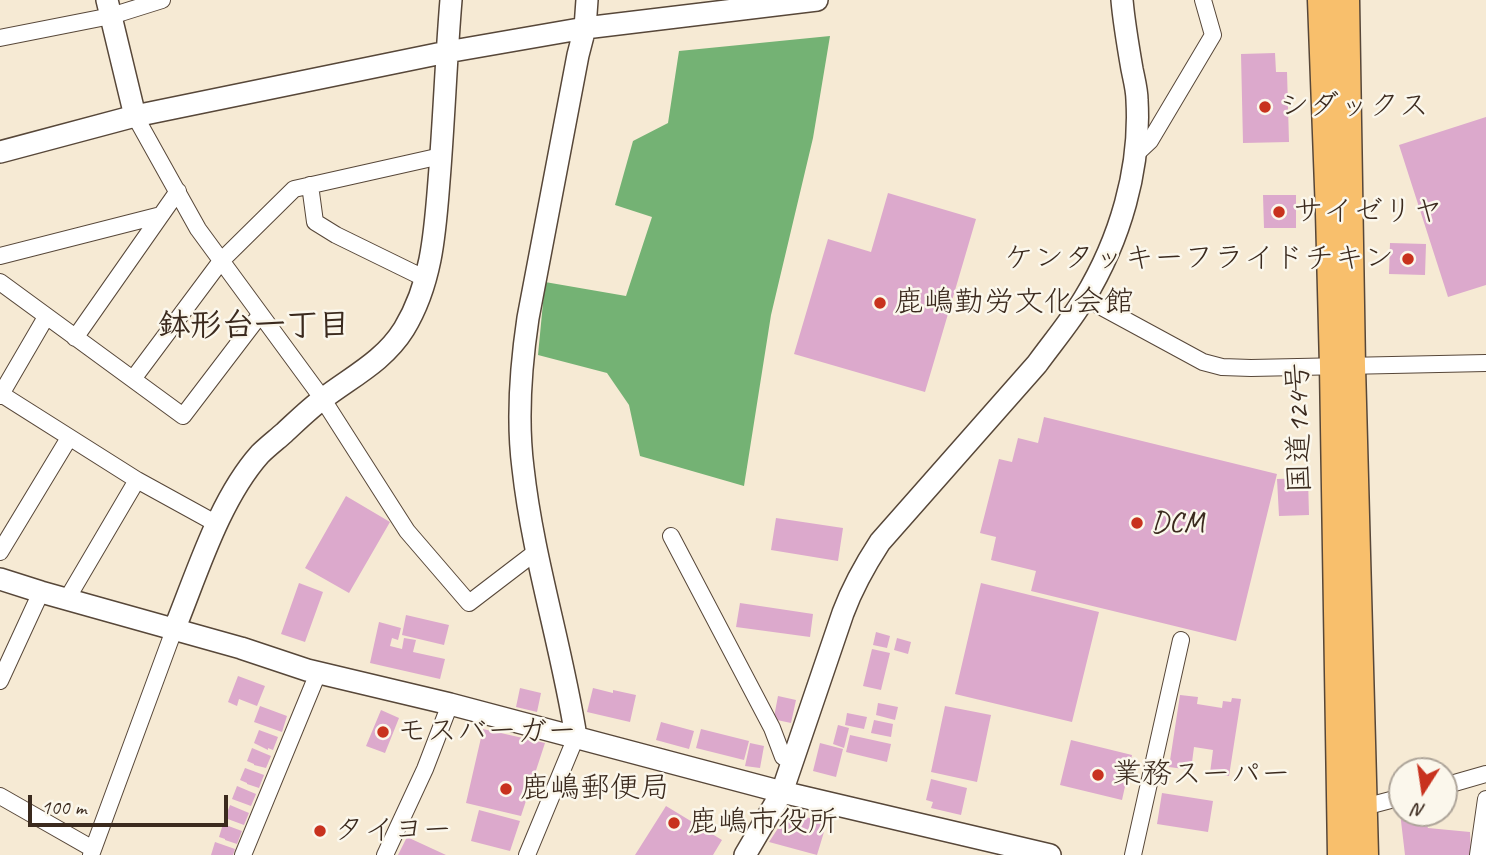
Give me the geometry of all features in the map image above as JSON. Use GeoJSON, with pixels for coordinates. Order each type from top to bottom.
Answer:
{"type":"FeatureCollection","features":[{"type":"Feature","properties":{"kind":"highway","name":"国道124号"},"geometry":{"type":"LineString","coordinates":[[1321,0],[1329,212],[1342,366],[1365,855]]}},
{"type":"Feature","properties":{"kind":"highway","name":"国道124号"},"geometry":{"type":"LineString","coordinates":[[1341,855],[1346,0]]}},
{"type":"Feature","properties":{"kind":"street"},"geometry":{"type":"LineString","coordinates":[[0,38],[109,8],[162,0]]}},
{"type":"Feature","properties":{"kind":"street"},"geometry":{"type":"LineString","coordinates":[[0,796],[92,852],[174,630],[217,524],[244,475],[262,453],[322,398],[373,364],[403,330],[426,279],[434,243],[451,0]]}},
{"type":"Feature","properties":{"kind":"street"},"geometry":{"type":"LineString","coordinates":[[527,855],[576,737],[571,702],[537,551],[523,467],[521,413],[523,352],[528,318],[585,28],[587,0]]}},
{"type":"Feature","properties":{"kind":"street"},"geometry":{"type":"LineString","coordinates":[[0,152],[135,116],[447,52],[585,28],[817,0]]}},
{"type":"Feature","properties":{"kind":"street"},"geometry":{"type":"LineString","coordinates":[[745,855],[782,792],[853,586],[889,532],[1037,363],[1085,298],[1115,235],[1124,209],[1134,156],[1137,99],[1122,0]]}},
{"type":"Feature","properties":{"kind":"street"},"geometry":{"type":"LineString","coordinates":[[1134,156],[1150,141],[1213,35],[1203,0]]}},
{"type":"Feature","properties":{"kind":"street"},"geometry":{"type":"LineString","coordinates":[[109,8],[135,116],[198,229],[322,398],[407,531],[469,603],[537,551]]}},
{"type":"Feature","properties":{"kind":"street"},"geometry":{"type":"LineString","coordinates":[[133,380],[221,261],[294,189],[441,156]]}},
{"type":"Feature","properties":{"kind":"street"},"geometry":{"type":"LineString","coordinates":[[310,185],[316,222],[426,279]]}},
{"type":"Feature","properties":{"kind":"street"},"geometry":{"type":"LineString","coordinates":[[75,338],[178,191]]}},
{"type":"Feature","properties":{"kind":"street"},"geometry":{"type":"LineString","coordinates":[[0,256],[161,215]]}},
{"type":"Feature","properties":{"kind":"street"},"geometry":{"type":"LineString","coordinates":[[0,282],[183,416],[260,315]]}},
{"type":"Feature","properties":{"kind":"street"},"geometry":{"type":"LineString","coordinates":[[1085,298],[1203,362],[1222,368],[1486,363]]}},
{"type":"Feature","properties":{"kind":"street"},"geometry":{"type":"LineString","coordinates":[[46,317],[1,395],[137,480],[217,524]]}},
{"type":"Feature","properties":{"kind":"street"},"geometry":{"type":"LineString","coordinates":[[0,552],[69,438]]}},
{"type":"Feature","properties":{"kind":"street"},"geometry":{"type":"LineString","coordinates":[[67,599],[137,480]]}},
{"type":"Feature","properties":{"kind":"street"},"geometry":{"type":"LineString","coordinates":[[670,536],[772,728],[783,757]]}},
{"type":"Feature","properties":{"kind":"street"},"geometry":{"type":"LineString","coordinates":[[1,573],[41,592],[241,648],[318,673],[450,704],[782,792],[1050,855]]}},
{"type":"Feature","properties":{"kind":"street"},"geometry":{"type":"LineString","coordinates":[[0,681],[41,592]]}},
{"type":"Feature","properties":{"kind":"street"},"geometry":{"type":"LineString","coordinates":[[1133,855],[1181,640]]}},
{"type":"Feature","properties":{"kind":"street"},"geometry":{"type":"LineString","coordinates":[[243,855],[318,673]]}},
{"type":"Feature","properties":{"kind":"street"},"geometry":{"type":"LineString","coordinates":[[385,855],[425,769],[450,704]]}},
{"type":"Feature","properties":{"kind":"street"},"geometry":{"type":"LineString","coordinates":[[1458,782],[1486,774]]}},
{"type":"Feature","properties":{"kind":"street"},"geometry":{"type":"LineString","coordinates":[[1478,855],[1486,799]]}},
{"type":"Feature","properties":{"kind":"street"},"geometry":{"type":"LineString","coordinates":[[1364,807],[1388,801]]}},
{"type":"Feature","properties":{"kind":"green space"},"geometry":{"type":"Polygon","coordinates":[[[830,36],[813,138],[771,315],[744,486],[640,456],[629,405],[607,373],[538,355],[545,282],[626,296],[652,217],[615,205],[633,141],[668,123],[679,51],[830,36]]]}},
{"type":"Feature","properties":{"kind":"building","name":"シダックス"},"geometry":{"type":"Polygon","coordinates":[[[1275,53],[1276,72],[1287,72],[1289,142],[1243,143],[1241,54],[1275,53]]]}},
{"type":"Feature","properties":{"kind":"building"},"geometry":{"type":"Polygon","coordinates":[[[1486,117],[1486,285],[1448,297],[1399,145],[1486,117]]]}},
{"type":"Feature","properties":{"kind":"building","name":"鹿嶋勤労文化会館"},"geometry":{"type":"Polygon","coordinates":[[[888,193],[976,219],[925,392],[794,354],[828,239],[871,252],[888,193]]]}},
{"type":"Feature","properties":{"kind":"building"},"geometry":{"type":"Polygon","coordinates":[[[1263,195],[1296,195],[1296,228],[1264,228],[1263,195]]]}},
{"type":"Feature","properties":{"kind":"building","name":"ケンタッキーフライドチキン"},"geometry":{"type":"Polygon","coordinates":[[[1390,243],[1426,244],[1425,275],[1389,274],[1390,243]]]}},
{"type":"Feature","properties":{"kind":"building"},"geometry":{"type":"Polygon","coordinates":[[[1044,417],[1277,474],[1236,641],[1031,591],[1036,571],[991,560],[996,537],[980,533],[999,459],[1012,462],[1018,438],[1038,443],[1044,417]]]}},
{"type":"Feature","properties":{"kind":"building"},"geometry":{"type":"Polygon","coordinates":[[[1308,478],[1309,515],[1279,516],[1277,479],[1308,478]]]}},
{"type":"Feature","properties":{"kind":"building"},"geometry":{"type":"Polygon","coordinates":[[[346,496],[390,522],[349,593],[305,568],[346,496]]]}},
{"type":"Feature","properties":{"kind":"building"},"geometry":{"type":"Polygon","coordinates":[[[776,518],[843,528],[838,561],[771,550],[776,518]]]}},
{"type":"Feature","properties":{"kind":"building"},"geometry":{"type":"Polygon","coordinates":[[[299,583],[323,592],[305,642],[281,634],[299,583]]]}},
{"type":"Feature","properties":{"kind":"building"},"geometry":{"type":"Polygon","coordinates":[[[981,583],[1099,612],[1072,722],[955,694],[981,583]]]}},
{"type":"Feature","properties":{"kind":"building"},"geometry":{"type":"Polygon","coordinates":[[[740,603],[813,614],[810,637],[736,627],[740,603]]]}},
{"type":"Feature","properties":{"kind":"building"},"geometry":{"type":"Polygon","coordinates":[[[406,615],[449,625],[444,645],[402,635],[406,615]]]}},
{"type":"Feature","properties":{"kind":"building"},"geometry":{"type":"Polygon","coordinates":[[[379,622],[401,628],[398,640],[392,638],[390,646],[402,649],[404,638],[416,640],[413,652],[445,659],[440,679],[370,663],[379,622]]]}},
{"type":"Feature","properties":{"kind":"building"},"geometry":{"type":"Polygon","coordinates":[[[876,632],[890,636],[887,648],[873,645],[876,632]]]}},
{"type":"Feature","properties":{"kind":"building"},"geometry":{"type":"Polygon","coordinates":[[[897,638],[911,642],[908,654],[894,650],[897,638]]]}},
{"type":"Feature","properties":{"kind":"building"},"geometry":{"type":"Polygon","coordinates":[[[872,649],[890,653],[881,690],[863,686],[872,649]]]}},
{"type":"Feature","properties":{"kind":"building"},"geometry":{"type":"Polygon","coordinates":[[[238,676],[265,686],[257,706],[239,699],[237,706],[228,702],[238,676]]]}},
{"type":"Feature","properties":{"kind":"building"},"geometry":{"type":"Polygon","coordinates":[[[520,688],[541,693],[537,712],[516,707],[520,688]]]}},
{"type":"Feature","properties":{"kind":"building"},"geometry":{"type":"Polygon","coordinates":[[[593,688],[636,695],[630,722],[587,712],[593,688]]]}},
{"type":"Feature","properties":{"kind":"building"},"geometry":{"type":"Polygon","coordinates":[[[1180,695],[1198,697],[1197,704],[1222,708],[1223,701],[1241,699],[1229,776],[1210,773],[1213,750],[1194,747],[1191,770],[1169,767],[1180,695]]]}},
{"type":"Feature","properties":{"kind":"building"},"geometry":{"type":"Polygon","coordinates":[[[778,696],[796,700],[791,723],[774,717],[778,696]]]}},
{"type":"Feature","properties":{"kind":"building"},"geometry":{"type":"Polygon","coordinates":[[[878,703],[898,707],[895,720],[876,715],[878,703]]]}},
{"type":"Feature","properties":{"kind":"building"},"geometry":{"type":"Polygon","coordinates":[[[260,706],[287,716],[282,732],[254,722],[260,706]]]}},
{"type":"Feature","properties":{"kind":"building"},"geometry":{"type":"Polygon","coordinates":[[[945,706],[991,715],[977,782],[931,772],[945,706]]]}},
{"type":"Feature","properties":{"kind":"building","name":"モスバーガー"},"geometry":{"type":"Polygon","coordinates":[[[381,710],[399,718],[385,753],[366,746],[381,710]]]}},
{"type":"Feature","properties":{"kind":"building"},"geometry":{"type":"Polygon","coordinates":[[[847,713],[867,717],[864,729],[845,725],[847,713]]]}},
{"type":"Feature","properties":{"kind":"building"},"geometry":{"type":"Polygon","coordinates":[[[874,720],[893,724],[891,737],[871,733],[874,720]]]}},
{"type":"Feature","properties":{"kind":"building"},"geometry":{"type":"Polygon","coordinates":[[[661,722],[694,731],[689,749],[656,740],[661,722]]]}},
{"type":"Feature","properties":{"kind":"building"},"geometry":{"type":"Polygon","coordinates":[[[838,725],[849,728],[844,748],[833,744],[838,725]]]}},
{"type":"Feature","properties":{"kind":"building"},"geometry":{"type":"Polygon","coordinates":[[[483,729],[545,743],[521,816],[466,803],[483,729]]]}},
{"type":"Feature","properties":{"kind":"building"},"geometry":{"type":"Polygon","coordinates":[[[701,729],[749,741],[744,760],[696,748],[701,729]]]}},
{"type":"Feature","properties":{"kind":"building"},"geometry":{"type":"Polygon","coordinates":[[[259,730],[278,737],[273,750],[254,743],[259,730]]]}},
{"type":"Feature","properties":{"kind":"building"},"geometry":{"type":"Polygon","coordinates":[[[850,735],[891,744],[887,762],[846,752],[850,735]]]}},
{"type":"Feature","properties":{"kind":"building"},"geometry":{"type":"Polygon","coordinates":[[[1071,740],[1132,755],[1122,800],[1060,785],[1071,740]]]}},
{"type":"Feature","properties":{"kind":"building"},"geometry":{"type":"Polygon","coordinates":[[[750,743],[764,746],[760,768],[745,766],[750,743]]]}},
{"type":"Feature","properties":{"kind":"building"},"geometry":{"type":"Polygon","coordinates":[[[820,743],[843,749],[836,777],[813,771],[820,743]]]}},
{"type":"Feature","properties":{"kind":"building"},"geometry":{"type":"Polygon","coordinates":[[[252,748],[271,756],[266,768],[247,761],[252,748]]]}},
{"type":"Feature","properties":{"kind":"building"},"geometry":{"type":"Polygon","coordinates":[[[245,768],[264,775],[259,788],[240,780],[245,768]]]}},
{"type":"Feature","properties":{"kind":"building"},"geometry":{"type":"Polygon","coordinates":[[[931,779],[967,788],[961,815],[931,808],[933,802],[926,800],[931,779]]]}},
{"type":"Feature","properties":{"kind":"building"},"geometry":{"type":"Polygon","coordinates":[[[237,786],[256,794],[251,806],[232,799],[237,786]]]}},
{"type":"Feature","properties":{"kind":"building"},"geometry":{"type":"Polygon","coordinates":[[[1162,793],[1213,801],[1208,832],[1157,824],[1162,793]]]}},
{"type":"Feature","properties":{"kind":"building"},"geometry":{"type":"Polygon","coordinates":[[[230,805],[249,813],[244,825],[225,818],[230,805]]]}},
{"type":"Feature","properties":{"kind":"building","name":"鹿嶋市役所"},"geometry":{"type":"Polygon","coordinates":[[[666,806],[722,840],[713,855],[635,855],[666,806]]]}},
{"type":"Feature","properties":{"kind":"building"},"geometry":{"type":"Polygon","coordinates":[[[479,810],[520,821],[510,851],[471,841],[479,810]]]}},
{"type":"Feature","properties":{"kind":"building"},"geometry":{"type":"Polygon","coordinates":[[[788,813],[827,822],[817,855],[769,842],[788,813]]]}},
{"type":"Feature","properties":{"kind":"building"},"geometry":{"type":"Polygon","coordinates":[[[223,824],[242,831],[237,844],[219,837],[223,824]]]}},
{"type":"Feature","properties":{"kind":"building"},"geometry":{"type":"Polygon","coordinates":[[[1402,827],[1470,832],[1471,855],[1405,855],[1402,827]]]}},
{"type":"Feature","properties":{"kind":"building"},"geometry":{"type":"Polygon","coordinates":[[[407,837],[446,855],[398,855],[407,837]]]}},
{"type":"Feature","properties":{"kind":"building"},"geometry":{"type":"Polygon","coordinates":[[[215,842],[235,849],[233,855],[211,855],[215,842]]]}},
{"type":"Feature","properties":{"kind":"place","name":"シダックス"},"geometry":{"type":"Point","coordinates":[1265,107]}},
{"type":"Feature","properties":{"kind":"place","name":"サイゼリヤ"},"geometry":{"type":"Point","coordinates":[1279,212]}},
{"type":"Feature","properties":{"kind":"place","name":"ケンタッキーフライドチキン"},"geometry":{"type":"Point","coordinates":[1408,259]}},
{"type":"Feature","properties":{"kind":"place","name":"鹿嶋勤労文化会館"},"geometry":{"type":"Point","coordinates":[880,303]}},
{"type":"Feature","properties":{"kind":"place","name":"DCM"},"geometry":{"type":"Point","coordinates":[1137,523]}},
{"type":"Feature","properties":{"kind":"place","name":"モスバーガー"},"geometry":{"type":"Point","coordinates":[383,732]}},
{"type":"Feature","properties":{"kind":"place","name":"業務スーパー"},"geometry":{"type":"Point","coordinates":[1098,775]}},
{"type":"Feature","properties":{"kind":"place","name":"鹿嶋郵便局"},"geometry":{"type":"Point","coordinates":[506,789]}},
{"type":"Feature","properties":{"kind":"place","name":"鹿嶋市役所"},"geometry":{"type":"Point","coordinates":[674,823]}},
{"type":"Feature","properties":{"kind":"place","name":"タイヨー"},"geometry":{"type":"Point","coordinates":[320,831]}},
{"type":"Feature","properties":{"kind":"district","name":"鉢形台一丁目"},"geometry":{"type":"Point","coordinates":[254,327]}}]}
